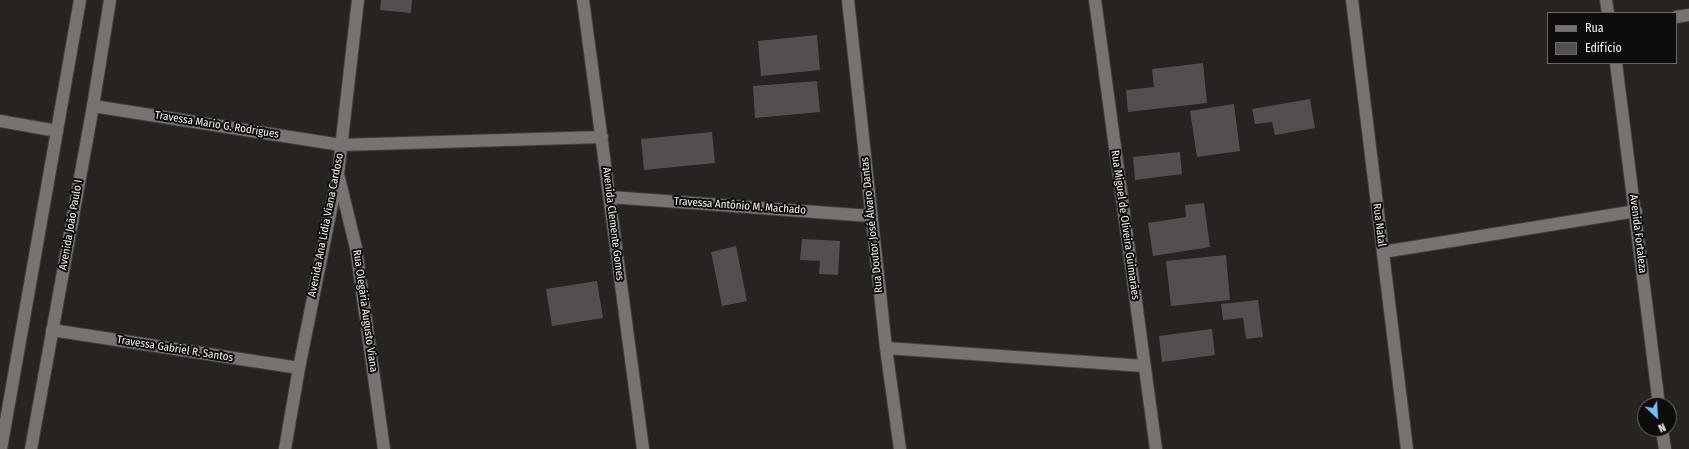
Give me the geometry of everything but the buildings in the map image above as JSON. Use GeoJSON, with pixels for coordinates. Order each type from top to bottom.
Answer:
{"type":"FeatureCollection","features":[{"type":"Feature","properties":{"kind":"street"},"geometry":{"type":"LineString","coordinates":[[1,449],[80,0]]}},
{"type":"Feature","properties":{"kind":"street","name":"Avenida João Paulo I"},"geometry":{"type":"LineString","coordinates":[[31,449],[93,106],[110,0]]}},
{"type":"Feature","properties":{"kind":"street","name":"Avenida Ana Lídia Viana Cardoso"},"geometry":{"type":"LineString","coordinates":[[285,449],[299,368],[338,174],[358,0]]}},
{"type":"Feature","properties":{"kind":"street","name":"Avenida Clemente Gomes"},"geometry":{"type":"LineString","coordinates":[[583,0],[642,449]]}},
{"type":"Feature","properties":{"kind":"street","name":"Rua Doutor José Álvaro Dantas"},"geometry":{"type":"LineString","coordinates":[[848,0],[886,348],[900,449]]}},
{"type":"Feature","properties":{"kind":"street","name":"Rua Miguel de Oliveira Guimarães"},"geometry":{"type":"LineString","coordinates":[[1095,0],[1156,449]]}},
{"type":"Feature","properties":{"kind":"street","name":"Rua Natal"},"geometry":{"type":"LineString","coordinates":[[1352,0],[1407,449]]}},
{"type":"Feature","properties":{"kind":"street"},"geometry":{"type":"LineString","coordinates":[[1606,0],[1608,12]]}},
{"type":"Feature","properties":{"kind":"street"},"geometry":{"type":"LineString","coordinates":[[1677,17],[1689,15]]}},
{"type":"Feature","properties":{"kind":"street","name":"Avenida Fortaleza"},"geometry":{"type":"LineString","coordinates":[[1616,64],[1636,211],[1658,397]]}},
{"type":"Feature","properties":{"kind":"street","name":"Travessa Mario G. Rodrigues"},"geometry":{"type":"LineString","coordinates":[[93,106],[341,145],[602,137]]}},
{"type":"Feature","properties":{"kind":"street"},"geometry":{"type":"LineString","coordinates":[[0,120],[58,131]]}},
{"type":"Feature","properties":{"kind":"street","name":"Rua Olegária Augusto Viana"},"geometry":{"type":"LineString","coordinates":[[338,174],[356,248],[384,449]]}},
{"type":"Feature","properties":{"kind":"street","name":"Travessa Antônio M. Machado"},"geometry":{"type":"LineString","coordinates":[[610,197],[871,216]]}},
{"type":"Feature","properties":{"kind":"street"},"geometry":{"type":"LineString","coordinates":[[1383,252],[1636,211]]}},
{"type":"Feature","properties":{"kind":"street","name":"Travessa Gabriel R. Santos"},"geometry":{"type":"LineString","coordinates":[[52,330],[299,368]]}},
{"type":"Feature","properties":{"kind":"street"},"geometry":{"type":"LineString","coordinates":[[886,348],[1144,366]]}},
{"type":"Feature","properties":{"kind":"street"},"geometry":{"type":"LineString","coordinates":[[1663,437],[1665,449]]}}]}
